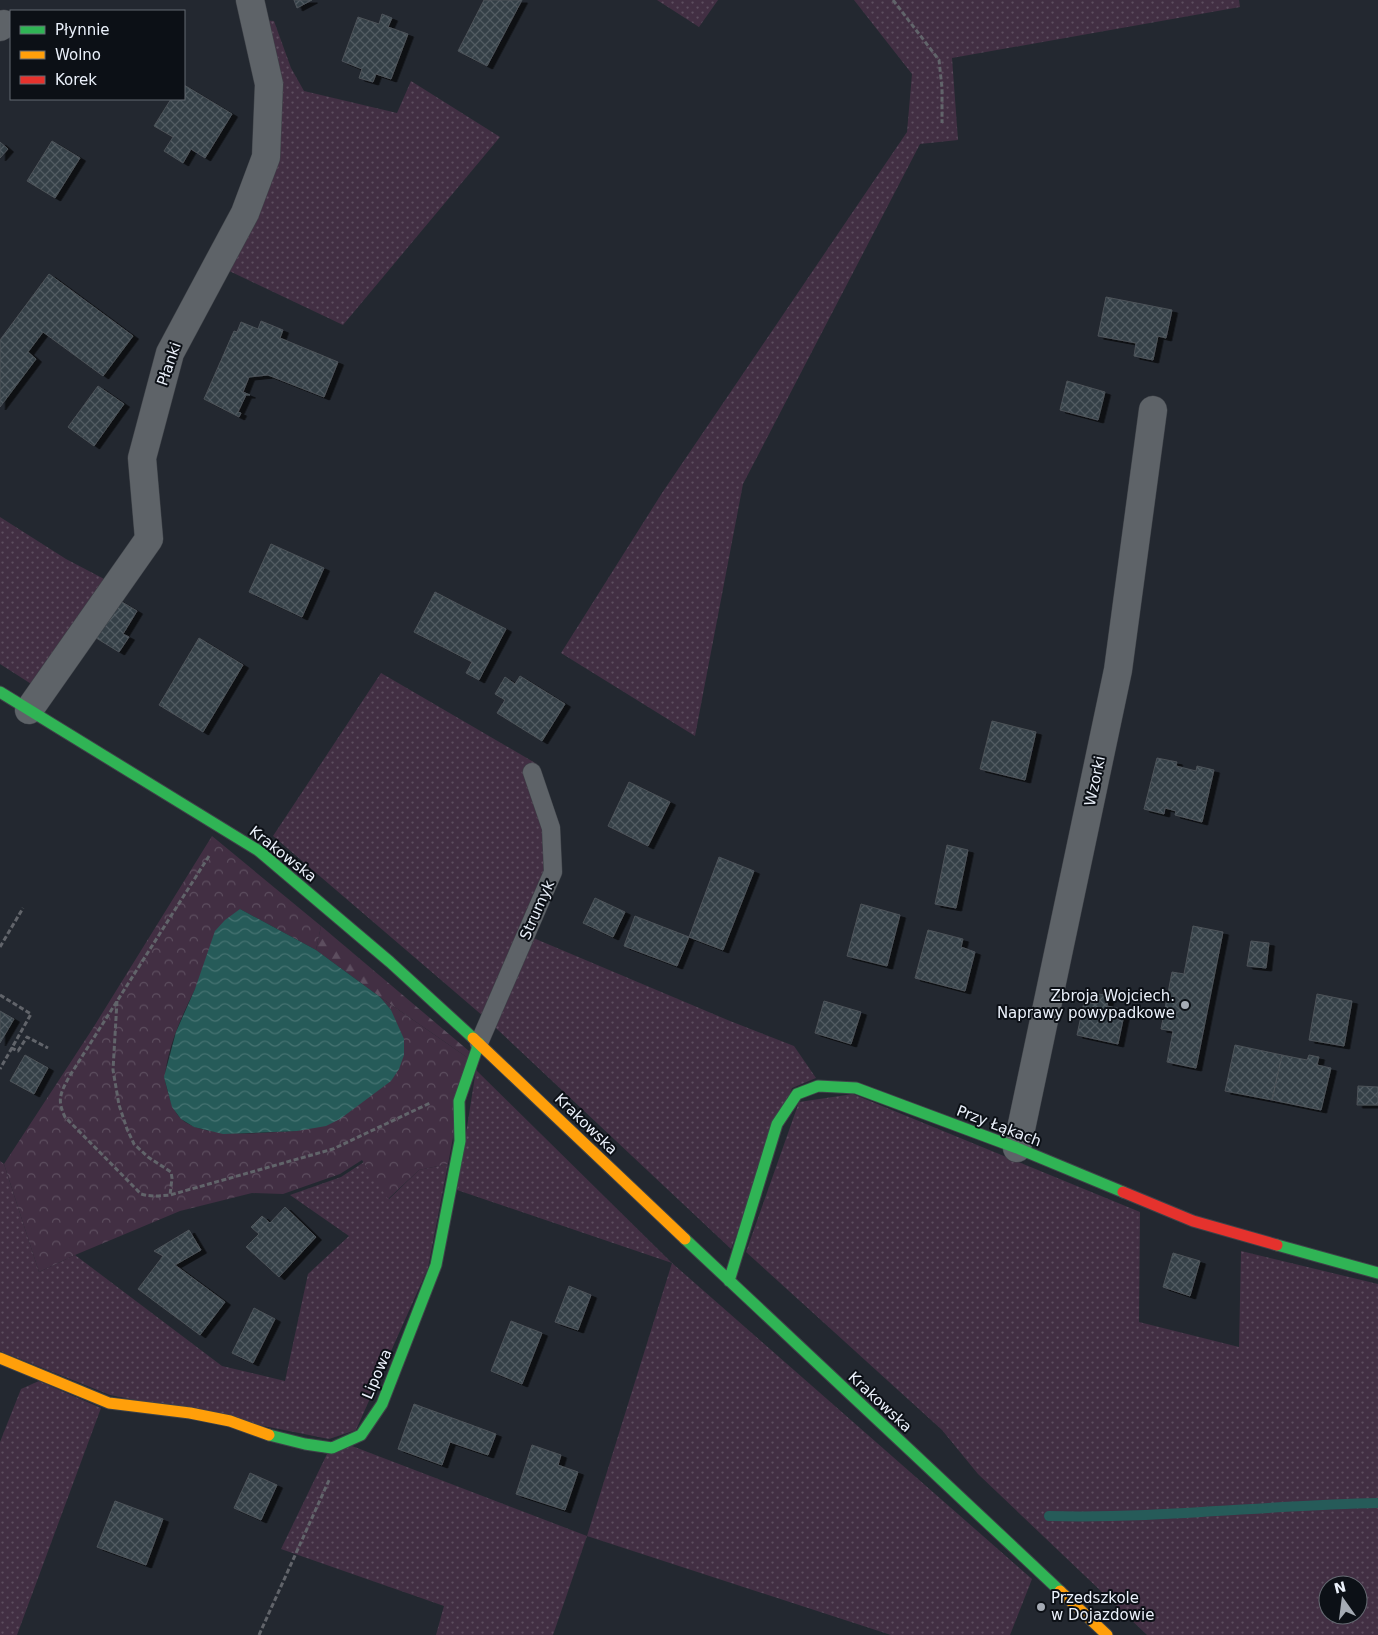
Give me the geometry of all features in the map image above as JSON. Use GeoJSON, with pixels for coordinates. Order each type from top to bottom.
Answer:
{"type":"FeatureCollection","features":[{"type":"Feature","properties":{"kind":"street","name":"Płanki"},"geometry":{"type":"LineString","coordinates":[[29,710],[150,539],[142,458],[170,353],[244,213],[266,157],[269,84],[250,0]]}},
{"type":"Feature","properties":{"kind":"street","name":"Wzorki"},"geometry":{"type":"LineString","coordinates":[[1017,1148],[1118,670],[1153,410]]}},
{"type":"Feature","properties":{"kind":"street","name":"Krakowska"},"geometry":{"type":"LineString","coordinates":[[0,692],[259,851],[390,962],[479,1043],[728,1281],[1107,1635]]}},
{"type":"Feature","properties":{"kind":"street","name":"Lipowa"},"geometry":{"type":"LineString","coordinates":[[0,1358],[109,1403],[190,1414],[230,1422],[276,1437],[332,1448],[361,1435],[382,1404],[436,1266],[460,1141],[460,1100],[479,1043]]}},
{"type":"Feature","properties":{"kind":"street","name":"Przy Łąkach"},"geometry":{"type":"LineString","coordinates":[[728,1281],[777,1124],[797,1094],[818,1086],[856,1088],[1017,1148],[1194,1221],[1378,1273]]}},
{"type":"Feature","properties":{"kind":"lane","name":"Strumyk"},"geometry":{"type":"LineString","coordinates":[[479,1043],[553,872],[551,828],[532,772]]}},
{"type":"Feature","properties":{"kind":"path"},"geometry":{"type":"LineString","coordinates":[[892,0],[939,60],[942,88],[942,123]]}},
{"type":"Feature","properties":{"kind":"path"},"geometry":{"type":"LineString","coordinates":[[225,830],[64,1086],[59,1097],[61,1109],[65,1117],[141,1194],[150,1196],[170,1195],[333,1149],[437,1099],[467,1078]]}},
{"type":"Feature","properties":{"kind":"path"},"geometry":{"type":"LineString","coordinates":[[0,947],[23,908]]}},
{"type":"Feature","properties":{"kind":"path"},"geometry":{"type":"LineString","coordinates":[[0,996],[30,1014],[0,1069]]}},
{"type":"Feature","properties":{"kind":"path"},"geometry":{"type":"LineString","coordinates":[[118,1000],[113,1070],[119,1105],[134,1144],[148,1157],[171,1172],[170,1195]]}},
{"type":"Feature","properties":{"kind":"path"},"geometry":{"type":"LineString","coordinates":[[11,1048],[18,1052],[27,1037],[48,1048]]}},
{"type":"Feature","properties":{"kind":"path"},"geometry":{"type":"LineString","coordinates":[[258,1635],[347,1441]]}},
{"type":"Feature","properties":{"kind":"green space"},"geometry":{"type":"Polygon","coordinates":[[[657,0],[718,0],[699,27],[657,0]]]}},
{"type":"Feature","properties":{"kind":"green space"},"geometry":{"type":"Polygon","coordinates":[[[854,0],[1239,0],[1240,7],[952,58],[958,140],[920,144],[743,484],[695,736],[561,653],[662,493],[907,132],[912,74],[854,0]]]}},
{"type":"Feature","properties":{"kind":"green space"},"geometry":{"type":"Polygon","coordinates":[[[262,20],[274,21],[291,68],[304,91],[397,113],[411,81],[500,137],[343,325],[223,268],[273,160],[262,20]]]}},
{"type":"Feature","properties":{"kind":"green space"},"geometry":{"type":"Polygon","coordinates":[[[0,517],[66,559],[108,581],[36,687],[0,664],[0,517]]]}},
{"type":"Feature","properties":{"kind":"green space"},"geometry":{"type":"Polygon","coordinates":[[[381,673],[537,764],[557,826],[531,937],[794,1046],[816,1078],[792,1088],[731,1249],[483,1016],[273,836],[381,673]]]}},
{"type":"Feature","properties":{"kind":"green space"},"geometry":{"type":"Polygon","coordinates":[[[212,836],[321,926],[316,950],[240,909],[195,989],[169,1054],[165,1079],[171,1102],[179,1117],[195,1127],[220,1132],[246,1134],[297,1131],[391,1010],[380,997],[468,1058],[448,1164],[419,1170],[388,1199],[362,1160],[340,1174],[283,1194],[252,1193],[180,1211],[39,1272],[4,1164],[93,1028],[212,836]]]}},
{"type":"Feature","properties":{"kind":"green space"},"geometry":{"type":"Polygon","coordinates":[[[321,926],[469,1051],[468,1058],[316,950],[321,926]]]}},
{"type":"Feature","properties":{"kind":"green space"},"geometry":{"type":"Polygon","coordinates":[[[476,1070],[672,1263],[457,1190],[476,1070]]]}},
{"type":"Feature","properties":{"kind":"green space"},"geometry":{"type":"Polygon","coordinates":[[[853,1094],[1140,1212],[1139,1322],[1239,1347],[1241,1251],[1378,1284],[1378,1635],[1147,1635],[978,1474],[942,1430],[746,1252],[799,1102],[853,1094]]]}},
{"type":"Feature","properties":{"kind":"green space"},"geometry":{"type":"Polygon","coordinates":[[[0,1161],[4,1164],[39,1272],[75,1255],[222,1366],[285,1381],[308,1274],[349,1236],[290,1195],[341,1177],[364,1162],[389,1199],[419,1170],[448,1164],[428,1268],[356,1430],[329,1439],[110,1395],[0,1351],[0,1161]]]}},
{"type":"Feature","properties":{"kind":"green space"},"geometry":{"type":"Polygon","coordinates":[[[672,1263],[1032,1579],[1010,1635],[891,1635],[587,1536],[672,1263]]]}},
{"type":"Feature","properties":{"kind":"green space"},"geometry":{"type":"Polygon","coordinates":[[[39,1381],[101,1408],[17,1635],[0,1635],[0,1442],[21,1389],[39,1381]]]}},
{"type":"Feature","properties":{"kind":"green space"},"geometry":{"type":"Polygon","coordinates":[[[352,1446],[587,1536],[553,1635],[436,1635],[444,1606],[281,1549],[327,1454],[352,1446]]]}},
{"type":"Feature","properties":{"kind":"water"},"geometry":{"type":"Polygon","coordinates":[[[240,909],[316,950],[380,997],[391,1010],[404,1039],[404,1055],[399,1069],[391,1081],[340,1119],[326,1126],[297,1131],[223,1134],[194,1127],[181,1119],[172,1107],[164,1077],[176,1032],[195,989],[215,931],[225,920],[240,909]]]}},
{"type":"Feature","properties":{"kind":"building"},"geometry":{"type":"Polygon","coordinates":[[[294,0],[312,0],[297,8],[294,0]]]}},
{"type":"Feature","properties":{"kind":"building"},"geometry":{"type":"Polygon","coordinates":[[[484,0],[522,0],[487,66],[458,51],[484,0]]]}},
{"type":"Feature","properties":{"kind":"building"},"geometry":{"type":"Polygon","coordinates":[[[382,14],[392,18],[388,27],[408,34],[391,79],[376,74],[373,82],[359,78],[362,69],[342,61],[358,17],[379,24],[382,14]]]}},
{"type":"Feature","properties":{"kind":"building"},"geometry":{"type":"Polygon","coordinates":[[[185,86],[232,114],[205,158],[191,149],[183,163],[164,151],[173,137],[154,126],[170,100],[185,100],[185,86]]]}},
{"type":"Feature","properties":{"kind":"building"},"geometry":{"type":"Polygon","coordinates":[[[52,141],[80,158],[55,198],[27,181],[52,141]]]}},
{"type":"Feature","properties":{"kind":"building"},"geometry":{"type":"Polygon","coordinates":[[[0,142],[8,149],[0,158],[0,142]]]}},
{"type":"Feature","properties":{"kind":"building"},"geometry":{"type":"Polygon","coordinates":[[[49,274],[133,336],[103,376],[43,332],[28,352],[36,359],[0,407],[0,340],[49,274]]]}},
{"type":"Feature","properties":{"kind":"building"},"geometry":{"type":"Polygon","coordinates":[[[1106,297],[1172,310],[1166,338],[1158,336],[1153,360],[1134,356],[1136,343],[1098,336],[1106,297]]]}},
{"type":"Feature","properties":{"kind":"building"},"geometry":{"type":"Polygon","coordinates":[[[261,321],[283,330],[280,338],[338,362],[324,397],[268,375],[249,377],[243,392],[250,395],[246,395],[238,412],[241,413],[239,417],[204,399],[234,331],[237,332],[241,322],[258,329],[261,321]]]}},
{"type":"Feature","properties":{"kind":"building"},"geometry":{"type":"Polygon","coordinates":[[[1067,381],[1105,392],[1098,420],[1060,410],[1067,381]]]}},
{"type":"Feature","properties":{"kind":"building"},"geometry":{"type":"Polygon","coordinates":[[[98,386],[124,404],[94,446],[68,427],[98,386]]]}},
{"type":"Feature","properties":{"kind":"building"},"geometry":{"type":"Polygon","coordinates":[[[271,544],[324,568],[302,617],[249,592],[271,544]]]}},
{"type":"Feature","properties":{"kind":"building"},"geometry":{"type":"Polygon","coordinates":[[[435,592],[506,629],[479,680],[466,673],[472,662],[414,632],[435,592]]]}},
{"type":"Feature","properties":{"kind":"building"},"geometry":{"type":"Polygon","coordinates":[[[117,599],[137,611],[123,634],[129,637],[119,652],[93,636],[117,599]]]}},
{"type":"Feature","properties":{"kind":"building"},"geometry":{"type":"Polygon","coordinates":[[[199,638],[243,665],[203,732],[159,705],[199,638]]]}},
{"type":"Feature","properties":{"kind":"building"},"geometry":{"type":"Polygon","coordinates":[[[520,676],[565,704],[542,741],[497,713],[505,700],[495,694],[505,677],[515,684],[520,676]]]}},
{"type":"Feature","properties":{"kind":"building"},"geometry":{"type":"Polygon","coordinates":[[[992,721],[1036,732],[1025,780],[980,769],[992,721]]]}},
{"type":"Feature","properties":{"kind":"building"},"geometry":{"type":"Polygon","coordinates":[[[1157,758],[1177,762],[1176,766],[1196,771],[1197,766],[1214,770],[1202,822],[1175,815],[1176,811],[1165,808],[1164,814],[1144,809],[1157,758]]]}},
{"type":"Feature","properties":{"kind":"building"},"geometry":{"type":"Polygon","coordinates":[[[629,782],[670,802],[648,846],[608,826],[629,782]]]}},
{"type":"Feature","properties":{"kind":"building"},"geometry":{"type":"Polygon","coordinates":[[[947,845],[968,850],[956,908],[935,904],[947,845]]]}},
{"type":"Feature","properties":{"kind":"building"},"geometry":{"type":"Polygon","coordinates":[[[719,857],[754,871],[723,950],[689,937],[719,857]]]}},
{"type":"Feature","properties":{"kind":"building"},"geometry":{"type":"Polygon","coordinates":[[[595,898],[625,912],[613,937],[583,923],[595,898]]]}},
{"type":"Feature","properties":{"kind":"building"},"geometry":{"type":"Polygon","coordinates":[[[861,904],[900,915],[887,966],[847,956],[861,904]]]}},
{"type":"Feature","properties":{"kind":"building"},"geometry":{"type":"Polygon","coordinates":[[[635,916],[689,937],[677,966],[624,946],[635,916]]]}},
{"type":"Feature","properties":{"kind":"building"},"geometry":{"type":"Polygon","coordinates":[[[1193,926],[1223,932],[1196,1068],[1167,1062],[1173,1031],[1161,1029],[1172,972],[1184,974],[1193,926]]]}},
{"type":"Feature","properties":{"kind":"building"},"geometry":{"type":"Polygon","coordinates":[[[928,930],[963,939],[961,947],[975,952],[965,991],[915,978],[928,930]]]}},
{"type":"Feature","properties":{"kind":"building"},"geometry":{"type":"Polygon","coordinates":[[[1251,941],[1269,943],[1266,968],[1247,966],[1251,941]]]}},
{"type":"Feature","properties":{"kind":"building"},"geometry":{"type":"Polygon","coordinates":[[[1099,994],[1109,996],[1107,1006],[1125,1010],[1118,1044],[1077,1035],[1084,1002],[1097,1004],[1099,994]]]}},
{"type":"Feature","properties":{"kind":"building"},"geometry":{"type":"Polygon","coordinates":[[[1317,994],[1352,1001],[1344,1046],[1309,1040],[1317,994]]]}},
{"type":"Feature","properties":{"kind":"building"},"geometry":{"type":"Polygon","coordinates":[[[824,1001],[861,1012],[851,1044],[815,1033],[824,1001]]]}},
{"type":"Feature","properties":{"kind":"building"},"geometry":{"type":"Polygon","coordinates":[[[0,1011],[14,1019],[0,1043],[0,1011]]]}},
{"type":"Feature","properties":{"kind":"building"},"geometry":{"type":"Polygon","coordinates":[[[1235,1045],[1282,1055],[1272,1100],[1225,1091],[1235,1045]]]}},
{"type":"Feature","properties":{"kind":"building"},"geometry":{"type":"Polygon","coordinates":[[[25,1055],[48,1068],[34,1094],[10,1081],[25,1055]]]}},
{"type":"Feature","properties":{"kind":"building"},"geometry":{"type":"Polygon","coordinates":[[[1282,1055],[1307,1060],[1309,1055],[1319,1057],[1317,1065],[1331,1068],[1321,1110],[1272,1100],[1282,1055]]]}},
{"type":"Feature","properties":{"kind":"building"},"geometry":{"type":"Polygon","coordinates":[[[1358,1086],[1378,1087],[1378,1105],[1357,1105],[1358,1086]]]}},
{"type":"Feature","properties":{"kind":"building"},"geometry":{"type":"Polygon","coordinates":[[[285,1207],[316,1237],[279,1277],[246,1247],[259,1234],[251,1227],[262,1216],[270,1223],[285,1207]]]}},
{"type":"Feature","properties":{"kind":"building"},"geometry":{"type":"Polygon","coordinates":[[[189,1230],[201,1250],[175,1265],[225,1302],[200,1335],[138,1289],[163,1256],[154,1251],[189,1230]]]}},
{"type":"Feature","properties":{"kind":"building"},"geometry":{"type":"Polygon","coordinates":[[[1173,1253],[1200,1261],[1190,1296],[1163,1287],[1173,1253]]]}},
{"type":"Feature","properties":{"kind":"building"},"geometry":{"type":"Polygon","coordinates":[[[569,1286],[591,1295],[578,1330],[555,1322],[569,1286]]]}},
{"type":"Feature","properties":{"kind":"building"},"geometry":{"type":"Polygon","coordinates":[[[254,1308],[275,1319],[253,1363],[232,1353],[254,1308]]]}},
{"type":"Feature","properties":{"kind":"building"},"geometry":{"type":"Polygon","coordinates":[[[511,1321],[542,1333],[522,1384],[491,1371],[511,1321]]]}},
{"type":"Feature","properties":{"kind":"building"},"geometry":{"type":"Polygon","coordinates":[[[414,1404],[496,1434],[488,1455],[450,1442],[442,1465],[398,1449],[414,1404]]]}},
{"type":"Feature","properties":{"kind":"building"},"geometry":{"type":"Polygon","coordinates":[[[532,1445],[561,1455],[558,1465],[578,1472],[565,1510],[516,1494],[532,1445]]]}},
{"type":"Feature","properties":{"kind":"building"},"geometry":{"type":"Polygon","coordinates":[[[250,1473],[277,1485],[261,1520],[234,1508],[250,1473]]]}},
{"type":"Feature","properties":{"kind":"building"},"geometry":{"type":"Polygon","coordinates":[[[115,1501],[163,1519],[146,1565],[97,1547],[115,1501]]]}},
{"type":"Feature","properties":{"kind":"waterway"},"geometry":{"type":"LineString","coordinates":[[1049,1516],[1131,1516],[1378,1503]]}},
{"type":"Feature","properties":{"kind":"traffic: fast"},"geometry":{"type":"LineString","coordinates":[[0,692],[259,851],[390,962],[473,1038]]}},
{"type":"Feature","properties":{"kind":"traffic: fast"},"geometry":{"type":"LineString","coordinates":[[269,1435],[305,1444],[332,1448],[361,1435],[382,1404],[436,1265],[460,1141],[459,1101],[479,1043]]}},
{"type":"Feature","properties":{"kind":"traffic: fast"},"geometry":{"type":"LineString","coordinates":[[729,1281],[777,1124],[797,1094],[818,1086],[856,1088],[1017,1148],[1123,1192]]}},
{"type":"Feature","properties":{"kind":"traffic: fast"},"geometry":{"type":"LineString","coordinates":[[685,1239],[1060,1591]]}},
{"type":"Feature","properties":{"kind":"traffic: fast"},"geometry":{"type":"LineString","coordinates":[[1277,1245],[1378,1273]]}},
{"type":"Feature","properties":{"kind":"traffic: slow"},"geometry":{"type":"LineString","coordinates":[[473,1038],[685,1239]]}},
{"type":"Feature","properties":{"kind":"traffic: slow"},"geometry":{"type":"LineString","coordinates":[[0,1358],[109,1403],[190,1413],[230,1421],[269,1435]]}},
{"type":"Feature","properties":{"kind":"traffic: slow"},"geometry":{"type":"LineString","coordinates":[[1060,1591],[1107,1635]]}},
{"type":"Feature","properties":{"kind":"traffic: jam"},"geometry":{"type":"LineString","coordinates":[[1123,1192],[1193,1221],[1277,1245]]}},
{"type":"Feature","properties":{"kind":"place","name":"Zbroja Wojciech. Naprawy powypadkowe"},"geometry":{"type":"Point","coordinates":[1185,1005]}},
{"type":"Feature","properties":{"kind":"place","name":"Przedszkole w Dojazdowie"},"geometry":{"type":"Point","coordinates":[1041,1607]}}]}
